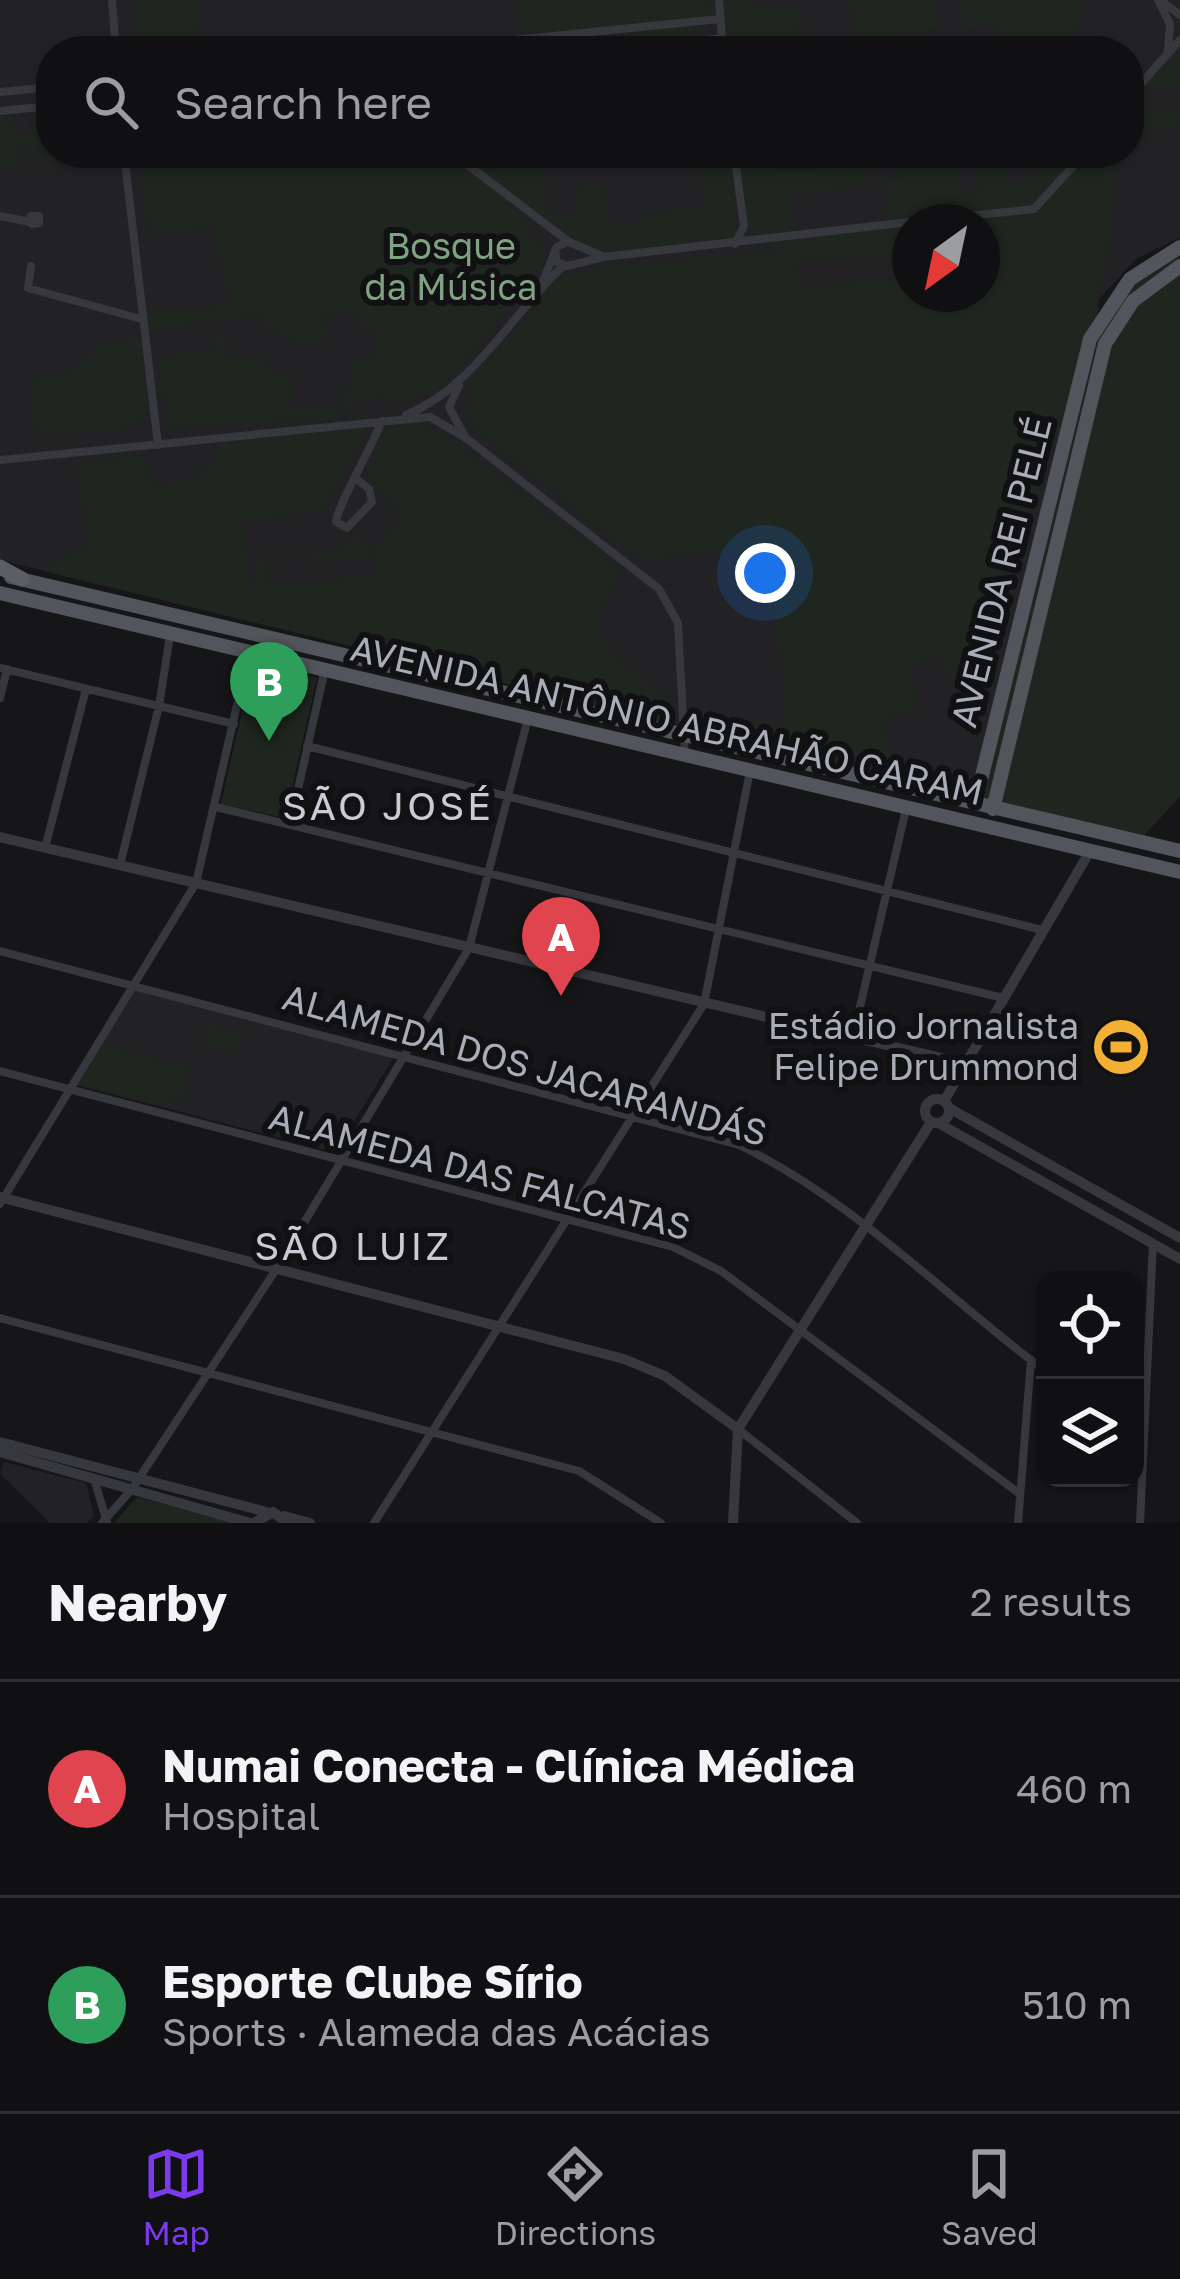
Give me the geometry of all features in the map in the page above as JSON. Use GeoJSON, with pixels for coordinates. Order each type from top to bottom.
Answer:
{"type":"FeatureCollection","features":[{"type":"Feature","properties":{"kind":"highway"},"geometry":{"type":"LineString","coordinates":[[0,570],[22,579]]}},
{"type":"Feature","properties":{"kind":"main road","name":"AVENIDA REI PELÉ"},"geometry":{"type":"LineString","coordinates":[[976,800],[1084,359],[1097,323],[1130,279],[1180,247]]}},
{"type":"Feature","properties":{"kind":"main road","name":"AVENIDA REI PELÉ"},"geometry":{"type":"LineString","coordinates":[[993,805],[1105,344],[1132,302],[1180,266]]}},
{"type":"Feature","properties":{"kind":"main road"},"geometry":{"type":"LineString","coordinates":[[1063,448],[1081,450]]}},
{"type":"Feature","properties":{"kind":"main road"},"geometry":{"type":"LineString","coordinates":[[1031,586],[1058,552]]}},
{"type":"Feature","properties":{"kind":"main road","name":"AVENIDA ANTÔNIO ABRAHÃO CARAM"},"geometry":{"type":"LineString","coordinates":[[22,579],[1173,849]]}},
{"type":"Feature","properties":{"kind":"main road","name":"AVENIDA ANTÔNIO ABRAHÃO CARAM"},"geometry":{"type":"LineString","coordinates":[[0,593],[1180,872]]}},
{"type":"Feature","properties":{"kind":"main road"},"geometry":{"type":"LineString","coordinates":[[428,694],[431,676]]}},
{"type":"Feature","properties":{"kind":"main road"},"geometry":{"type":"LineString","coordinates":[[1005,687],[1014,717]]}},
{"type":"Feature","properties":{"kind":"main road"},"geometry":{"type":"LineString","coordinates":[[993,805],[995,820],[1005,832]]}},
{"type":"Feature","properties":{"kind":"main road"},"geometry":{"type":"LineString","coordinates":[[1163,868],[1173,849]]}},
{"type":"Feature","properties":{"kind":"street"},"geometry":{"type":"LineString","coordinates":[[112,0],[115,36]]}},
{"type":"Feature","properties":{"kind":"street"},"geometry":{"type":"LineString","coordinates":[[719,0],[722,36]]}},
{"type":"Feature","properties":{"kind":"street"},"geometry":{"type":"LineString","coordinates":[[1159,0],[1180,15]]}},
{"type":"Feature","properties":{"kind":"street"},"geometry":{"type":"LineString","coordinates":[[1159,0],[1170,24],[1168,52]]}},
{"type":"Feature","properties":{"kind":"street"},"geometry":{"type":"LineString","coordinates":[[554,36],[720,19]]}},
{"type":"Feature","properties":{"kind":"street"},"geometry":{"type":"LineString","coordinates":[[692,22],[693,36]]}},
{"type":"Feature","properties":{"kind":"street"},"geometry":{"type":"LineString","coordinates":[[1144,80],[1180,40]]}},
{"type":"Feature","properties":{"kind":"street"},"geometry":{"type":"LineString","coordinates":[[0,92],[36,88]]}},
{"type":"Feature","properties":{"kind":"street"},"geometry":{"type":"LineString","coordinates":[[0,111],[36,107]]}},
{"type":"Feature","properties":{"kind":"street"},"geometry":{"type":"LineString","coordinates":[[125,168],[158,446]]}},
{"type":"Feature","properties":{"kind":"street"},"geometry":{"type":"LineString","coordinates":[[472,168],[573,244],[603,257]]}},
{"type":"Feature","properties":{"kind":"street"},"geometry":{"type":"LineString","coordinates":[[736,168],[744,226],[738,243]]}},
{"type":"Feature","properties":{"kind":"street"},"geometry":{"type":"LineString","coordinates":[[1000,213],[1034,209],[1071,168]]}},
{"type":"Feature","properties":{"kind":"street"},"geometry":{"type":"LineString","coordinates":[[0,216],[30,222]]}},
{"type":"Feature","properties":{"kind":"street"},"geometry":{"type":"LineString","coordinates":[[536,216],[567,265]]}},
{"type":"Feature","properties":{"kind":"street"},"geometry":{"type":"LineString","coordinates":[[567,265],[892,224]]}},
{"type":"Feature","properties":{"kind":"street"},"geometry":{"type":"LineString","coordinates":[[744,226],[763,240]]}},
{"type":"Feature","properties":{"kind":"street"},"geometry":{"type":"LineString","coordinates":[[538,289],[556,249],[573,244]]}},
{"type":"Feature","properties":{"kind":"street"},"geometry":{"type":"LineString","coordinates":[[399,418],[434,403],[463,378],[538,289],[579,255],[573,244]]}},
{"type":"Feature","properties":{"kind":"street"},"geometry":{"type":"LineString","coordinates":[[31,266],[31,289],[141,320]]}},
{"type":"Feature","properties":{"kind":"street"},"geometry":{"type":"LineString","coordinates":[[115,312],[138,294]]}},
{"type":"Feature","properties":{"kind":"street"},"geometry":{"type":"LineString","coordinates":[[434,420],[449,409],[463,378]]}},
{"type":"Feature","properties":{"kind":"street"},"geometry":{"type":"LineString","coordinates":[[434,403],[449,409],[466,438]]}},
{"type":"Feature","properties":{"kind":"street"},"geometry":{"type":"LineString","coordinates":[[434,403],[434,420]]}},
{"type":"Feature","properties":{"kind":"street"},"geometry":{"type":"LineString","coordinates":[[0,460],[399,418],[434,420],[466,438],[659,589],[673,606],[686,756]]}},
{"type":"Feature","properties":{"kind":"street"},"geometry":{"type":"LineString","coordinates":[[358,480],[369,489],[371,502],[347,528],[336,522],[336,512],[358,480],[383,420]]}},
{"type":"Feature","properties":{"kind":"street"},"geometry":{"type":"LineString","coordinates":[[120,865],[159,706],[174,616]]}},
{"type":"Feature","properties":{"kind":"street"},"geometry":{"type":"LineString","coordinates":[[250,652],[196,883],[1,1200],[496,1325],[650,1369],[738,1429],[857,1523]]}},
{"type":"Feature","properties":{"kind":"street"},"geometry":{"type":"LineString","coordinates":[[0,698],[3,669],[234,724]]}},
{"type":"Feature","properties":{"kind":"street"},"geometry":{"type":"LineString","coordinates":[[290,825],[325,669]]}},
{"type":"Feature","properties":{"kind":"street"},"geometry":{"type":"LineString","coordinates":[[45,848],[86,688]]}},
{"type":"Feature","properties":{"kind":"street"},"geometry":{"type":"LineString","coordinates":[[105,1522],[275,1271],[470,948],[528,718]]}},
{"type":"Feature","properties":{"kind":"street"},"geometry":{"type":"LineString","coordinates":[[307,746],[1042,930]]}},
{"type":"Feature","properties":{"kind":"street"},"geometry":{"type":"LineString","coordinates":[[374,1523],[562,1220],[704,1004],[750,772]]}},
{"type":"Feature","properties":{"kind":"street"},"geometry":{"type":"LineString","coordinates":[[215,807],[1003,998]]}},
{"type":"Feature","properties":{"kind":"street"},"geometry":{"type":"LineString","coordinates":[[853,1038],[906,809]]}},
{"type":"Feature","properties":{"kind":"street"},"geometry":{"type":"LineString","coordinates":[[0,837],[944,1060],[959,1070]]}},
{"type":"Feature","properties":{"kind":"street"},"geometry":{"type":"LineString","coordinates":[[733,1523],[738,1429],[932,1121],[1090,851]]}},
{"type":"Feature","properties":{"kind":"street","name":"ALAMEDA DOS JACARANDÁS"},"geometry":{"type":"LineString","coordinates":[[0,951],[739,1145],[773,1161],[863,1226],[1036,1364]]}},
{"type":"Feature","properties":{"kind":"street","name":"ALAMEDA DAS FALCATAS"},"geometry":{"type":"LineString","coordinates":[[0,1071],[338,1164],[674,1247],[721,1270],[1020,1494]]}},
{"type":"Feature","properties":{"kind":"street"},"geometry":{"type":"LineString","coordinates":[[932,1121],[942,1103]]}},
{"type":"Feature","properties":{"kind":"street"},"geometry":{"type":"LineString","coordinates":[[942,1103],[1180,1238]]}},
{"type":"Feature","properties":{"kind":"street"},"geometry":{"type":"LineString","coordinates":[[932,1121],[1180,1259]]}},
{"type":"Feature","properties":{"kind":"street"},"geometry":{"type":"LineString","coordinates":[[1143,1379],[1153,1244]]}},
{"type":"Feature","properties":{"kind":"street"},"geometry":{"type":"LineString","coordinates":[[0,1318],[579,1471],[661,1523]]}},
{"type":"Feature","properties":{"kind":"street"},"geometry":{"type":"LineString","coordinates":[[1018,1523],[1030,1360]]}},
{"type":"Feature","properties":{"kind":"street"},"geometry":{"type":"LineString","coordinates":[[1,1449],[310,1523]]}},
{"type":"Feature","properties":{"kind":"street"},"geometry":{"type":"LineString","coordinates":[[1,1449],[93,1478],[135,1484],[252,1523],[278,1517]]}},
{"type":"Feature","properties":{"kind":"street"},"geometry":{"type":"LineString","coordinates":[[93,1478],[105,1522]]}},
{"type":"Feature","properties":{"kind":"street"},"geometry":{"type":"LineString","coordinates":[[1140,1487],[1140,1523]]}},
{"type":"Feature","properties":{"kind":"shaded area"},"geometry":{"type":"Polygon","coordinates":[[[0,0],[1180,0],[1180,237],[1136,259],[1099,299],[1097,323],[971,796],[0,560],[0,0]]]}},
{"type":"Feature","properties":{"kind":"shaded area"},"geometry":{"type":"Polygon","coordinates":[[[135,990],[394,1057],[335,1152],[76,1085],[135,990]]]}},
{"type":"Feature","properties":{"kind":"shaded area"},"geometry":{"type":"Polygon","coordinates":[[[4,1462],[86,1483],[94,1515],[87,1523],[50,1523],[0,1474],[4,1462]]]}},
{"type":"Feature","properties":{"kind":"green space"},"geometry":{"type":"Polygon","coordinates":[[[134,0],[203,0],[195,36],[135,36],[134,0]]]}},
{"type":"Feature","properties":{"kind":"green space"},"geometry":{"type":"Polygon","coordinates":[[[516,0],[699,0],[720,10],[720,0],[801,8],[796,25],[810,33],[723,36],[720,19],[692,23],[693,36],[572,36],[610,29],[520,33],[516,0]]]}},
{"type":"Feature","properties":{"kind":"green space"},"geometry":{"type":"Polygon","coordinates":[[[849,0],[936,0],[939,30],[908,36],[847,36],[854,24],[849,0]]]}},
{"type":"Feature","properties":{"kind":"green space"},"geometry":{"type":"Polygon","coordinates":[[[959,0],[1078,0],[1085,11],[1073,36],[999,36],[995,24],[963,28],[959,0]]]}},
{"type":"Feature","properties":{"kind":"green space"},"geometry":{"type":"Polygon","coordinates":[[[1180,40],[1180,86],[1144,88],[1144,80],[1180,40]]]}},
{"type":"Feature","properties":{"kind":"green space"},"geometry":{"type":"Polygon","coordinates":[[[1144,106],[1180,111],[1180,124],[1156,133],[1147,127],[1144,131],[1144,106]]]}},
{"type":"Feature","properties":{"kind":"green space"},"geometry":{"type":"Polygon","coordinates":[[[36,113],[36,148],[17,149],[21,165],[0,166],[0,116],[9,115],[17,133],[28,133],[36,113]]]}},
{"type":"Feature","properties":{"kind":"green space","name":"Bosque da Música"},"geometry":{"type":"Polygon","coordinates":[[[140,168],[466,168],[506,197],[547,256],[512,291],[514,299],[461,366],[430,392],[390,404],[382,396],[341,409],[342,418],[281,421],[287,412],[272,421],[169,429],[158,358],[215,349],[214,339],[225,338],[230,360],[267,354],[269,373],[290,371],[292,409],[340,409],[338,389],[354,386],[350,361],[379,356],[373,325],[359,325],[357,311],[321,316],[329,341],[321,337],[315,345],[285,338],[264,325],[262,314],[146,331],[144,311],[232,306],[212,226],[150,236],[140,168]]]}},
{"type":"Feature","properties":{"kind":"green space"},"geometry":{"type":"Polygon","coordinates":[[[475,168],[544,168],[549,216],[579,214],[577,187],[603,185],[608,227],[641,224],[641,213],[704,208],[701,168],[731,168],[737,235],[603,255],[578,244],[475,168]]]}},
{"type":"Feature","properties":{"kind":"green space"},"geometry":{"type":"Polygon","coordinates":[[[736,168],[775,168],[777,172],[865,168],[868,185],[790,195],[795,233],[888,225],[884,182],[899,180],[898,168],[954,168],[961,196],[979,191],[977,168],[1008,168],[1011,186],[1034,184],[1032,168],[1114,168],[1107,252],[1097,300],[1025,536],[992,679],[961,686],[935,655],[918,664],[908,680],[918,697],[913,713],[887,714],[884,729],[894,765],[740,730],[742,722],[783,727],[786,690],[765,559],[728,550],[640,560],[466,421],[470,384],[556,279],[591,268],[776,251],[769,239],[744,226],[736,168]]]}},
{"type":"Feature","properties":{"kind":"green space"},"geometry":{"type":"Polygon","coordinates":[[[1180,252],[1180,797],[1134,846],[981,809],[1064,458],[1100,330],[1145,268],[1180,252]]]}},
{"type":"Feature","properties":{"kind":"green space"},"geometry":{"type":"Polygon","coordinates":[[[140,338],[148,412],[132,428],[41,435],[33,419],[30,380],[71,370],[101,341],[140,338]]]}},
{"type":"Feature","properties":{"kind":"green space"},"geometry":{"type":"Polygon","coordinates":[[[416,421],[443,435],[623,572],[607,598],[600,627],[623,663],[668,699],[670,724],[43,571],[89,544],[77,465],[145,455],[150,484],[192,482],[210,465],[219,443],[369,427],[324,509],[242,523],[249,587],[257,586],[253,557],[304,556],[263,566],[267,586],[378,576],[375,550],[366,557],[311,562],[310,553],[348,550],[347,533],[376,548],[404,512],[366,475],[388,424],[416,421]]]}},
{"type":"Feature","properties":{"kind":"green space"},"geometry":{"type":"Polygon","coordinates":[[[253,663],[317,678],[285,818],[221,804],[253,663]]]}},
{"type":"Feature","properties":{"kind":"green space"},"geometry":{"type":"Polygon","coordinates":[[[206,1024],[242,1034],[237,1054],[201,1045],[206,1024]]]}},
{"type":"Feature","properties":{"kind":"green space"},"geometry":{"type":"Polygon","coordinates":[[[103,1046],[190,1068],[182,1097],[161,1105],[79,1084],[103,1046]]]}},
{"type":"Feature","properties":{"kind":"green space"},"geometry":{"type":"Polygon","coordinates":[[[137,1497],[236,1523],[114,1523],[137,1497]]]}},
{"type":"Feature","properties":{"kind":"place","name":"Esporte Clube Sírio"},"geometry":{"type":"Point","coordinates":[269,741]}},
{"type":"Feature","properties":{"kind":"place","name":"Numai Conecta - Clínica Médica"},"geometry":{"type":"Point","coordinates":[561,996]}},
{"type":"Feature","properties":{"kind":"place","name":"Estádio Jornalista Felipe Drummond"},"geometry":{"type":"Point","coordinates":[1121,1047]}},
{"type":"Feature","properties":{"kind":"district","name":"SÃO JOSÉ"},"geometry":{"type":"Point","coordinates":[388,806]}},
{"type":"Feature","properties":{"kind":"district","name":"SÃO LUIZ"},"geometry":{"type":"Point","coordinates":[353,1246]}}]}
